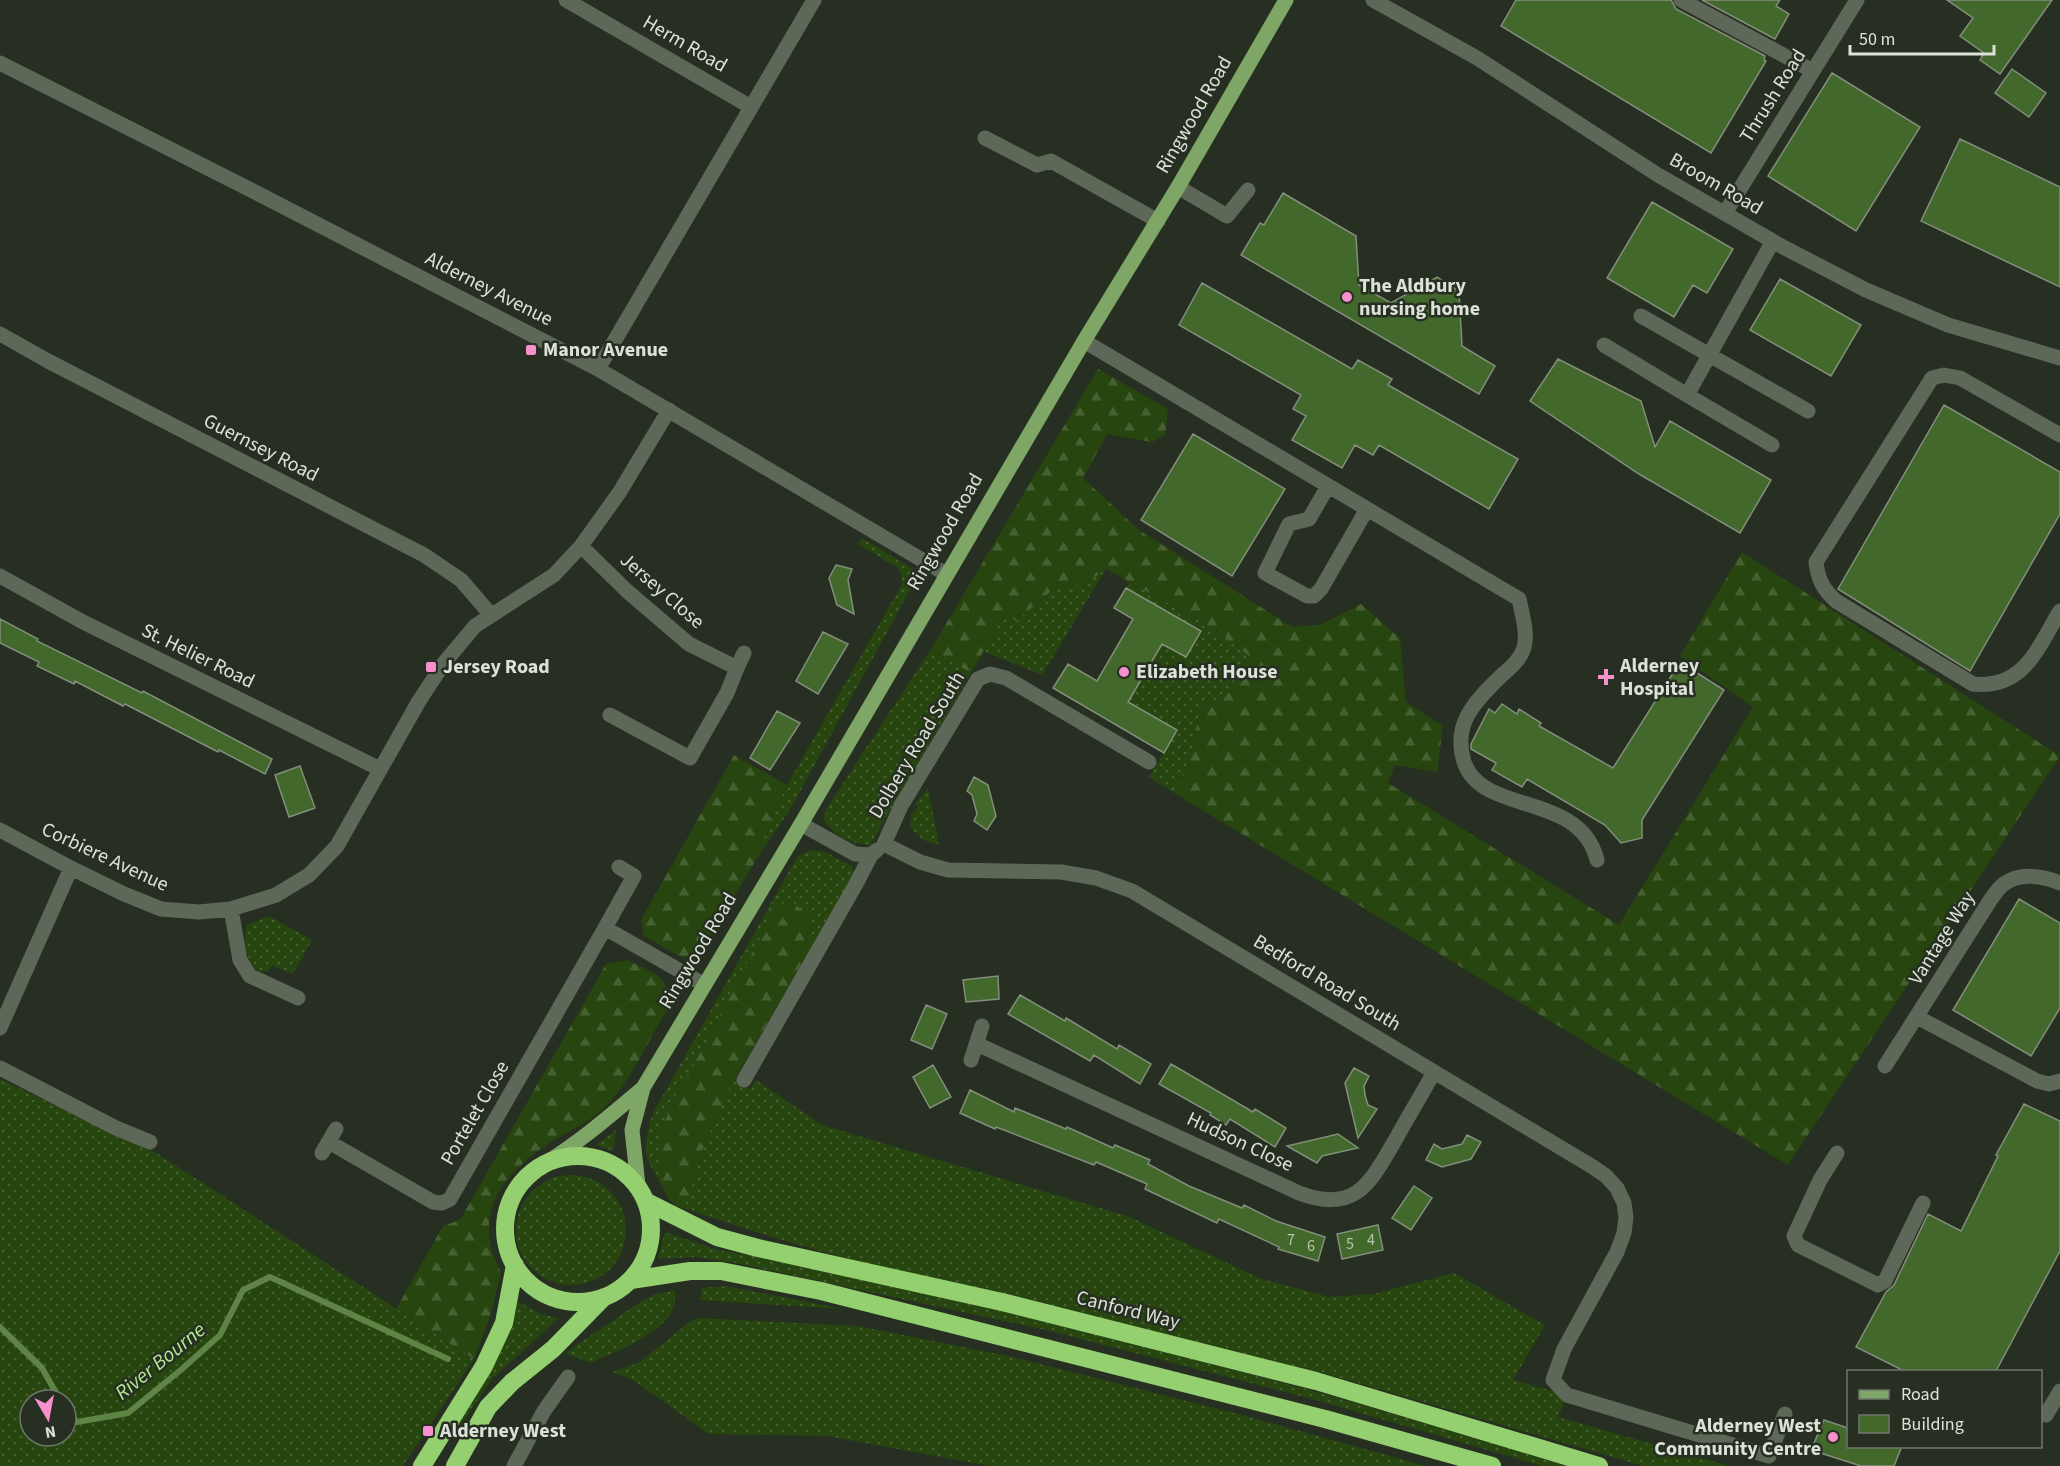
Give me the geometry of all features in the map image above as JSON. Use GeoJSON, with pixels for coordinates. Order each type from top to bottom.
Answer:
{"type":"FeatureCollection","features":[{"type":"Feature","properties":{"kind":"highway"},"geometry":{"type":"LineString","coordinates":[[569,1156],[595,1157],[619,1167],[638,1185],[647,1202],[652,1229],[646,1257],[631,1280],[618,1290],[604,1297],[579,1302],[554,1298],[531,1285],[515,1265],[506,1244],[505,1220],[512,1197],[525,1178],[544,1164],[569,1156]]}},
{"type":"Feature","properties":{"kind":"highway","name":"Canford Way"},"geometry":{"type":"LineString","coordinates":[[647,1202],[717,1237],[1002,1302],[1316,1381],[1599,1466]]}},
{"type":"Feature","properties":{"kind":"highway"},"geometry":{"type":"LineString","coordinates":[[422,1466],[484,1366],[504,1323],[515,1265]]}},
{"type":"Feature","properties":{"kind":"highway"},"geometry":{"type":"LineString","coordinates":[[631,1280],[690,1271],[721,1272],[821,1291],[1325,1419],[1492,1466]]}},
{"type":"Feature","properties":{"kind":"highway"},"geometry":{"type":"LineString","coordinates":[[455,1466],[488,1407],[512,1382],[553,1349],[604,1297]]}},
{"type":"Feature","properties":{"kind":"main road","name":"Ringwood Road"},"geometry":{"type":"LineString","coordinates":[[638,1185],[632,1130],[643,1088],[703,984],[801,824],[1084,341],[1158,221],[1286,0]]}},
{"type":"Feature","properties":{"kind":"main road","name":"Ringwood Road"},"geometry":{"type":"LineString","coordinates":[[544,1164],[607,1119],[643,1088]]}},
{"type":"Feature","properties":{"kind":"street","name":"Herm Road"},"geometry":{"type":"LineString","coordinates":[[566,0],[751,107]]}},
{"type":"Feature","properties":{"kind":"street"},"geometry":{"type":"LineString","coordinates":[[598,369],[814,0]]}},
{"type":"Feature","properties":{"kind":"street","name":"Broom Road"},"geometry":{"type":"LineString","coordinates":[[1373,0],[1477,58],[1658,175],[1773,241],[1866,290],[1948,325],[2060,358]]}},
{"type":"Feature","properties":{"kind":"street"},"geometry":{"type":"LineString","coordinates":[[1681,0],[1813,71]]}},
{"type":"Feature","properties":{"kind":"street","name":"Thrush Road"},"geometry":{"type":"LineString","coordinates":[[1725,213],[1857,0]]}},
{"type":"Feature","properties":{"kind":"street","name":"Alderney Avenue"},"geometry":{"type":"LineString","coordinates":[[0,63],[598,369],[946,574]]}},
{"type":"Feature","properties":{"kind":"street"},"geometry":{"type":"LineString","coordinates":[[985,138],[1037,165],[1051,161],[1158,221]]}},
{"type":"Feature","properties":{"kind":"street"},"geometry":{"type":"LineString","coordinates":[[1178,187],[1227,216],[1248,190]]}},
{"type":"Feature","properties":{"kind":"street"},"geometry":{"type":"LineString","coordinates":[[1688,395],[1773,241]]}},
{"type":"Feature","properties":{"kind":"street"},"geometry":{"type":"LineString","coordinates":[[1641,316],[1808,411]]}},
{"type":"Feature","properties":{"kind":"street","name":"Guernsey Road"},"geometry":{"type":"LineString","coordinates":[[0,334],[48,362],[424,555],[461,580],[491,615]]}},
{"type":"Feature","properties":{"kind":"street"},"geometry":{"type":"LineString","coordinates":[[1084,341],[1519,598],[1526,636],[1524,650],[1516,662],[1481,696],[1470,711],[1459,738],[1465,763],[1472,776],[1492,791],[1559,816],[1580,830],[1594,846],[1597,860]]}},
{"type":"Feature","properties":{"kind":"street"},"geometry":{"type":"LineString","coordinates":[[1604,345],[1772,445]]}},
{"type":"Feature","properties":{"kind":"street"},"geometry":{"type":"LineString","coordinates":[[2060,435],[1960,378],[1944,375],[1932,378],[1816,562],[1817,575],[1822,588],[1836,601],[1973,684],[1990,686],[2008,680],[2027,666],[2060,611]]}},
{"type":"Feature","properties":{"kind":"street"},"geometry":{"type":"LineString","coordinates":[[380,769],[444,663],[475,626],[554,575],[581,546],[619,494],[669,410]]}},
{"type":"Feature","properties":{"kind":"street"},"geometry":{"type":"LineString","coordinates":[[1328,486],[1309,519],[1289,524],[1265,573],[1307,596],[1314,596],[1321,589],[1366,509]]}},
{"type":"Feature","properties":{"kind":"street","name":"Jersey Close"},"geometry":{"type":"LineString","coordinates":[[581,546],[627,591],[689,644],[737,668]]}},
{"type":"Feature","properties":{"kind":"street","name":"St. Helier Road"},"geometry":{"type":"LineString","coordinates":[[0,576],[83,622],[380,769]]}},
{"type":"Feature","properties":{"kind":"street"},"geometry":{"type":"LineString","coordinates":[[610,715],[690,758],[727,693],[744,653]]}},
{"type":"Feature","properties":{"kind":"street","name":"Dolbery Road South"},"geometry":{"type":"LineString","coordinates":[[884,844],[901,806],[978,679],[990,674],[1006,678],[1149,762]]}},
{"type":"Feature","properties":{"kind":"street","name":"Corbiere Avenue"},"geometry":{"type":"LineString","coordinates":[[0,830],[71,868],[161,909],[199,912],[231,909],[276,895],[309,875],[337,846],[380,769]]}},
{"type":"Feature","properties":{"kind":"street"},"geometry":{"type":"LineString","coordinates":[[801,824],[855,854],[871,855]]}},
{"type":"Feature","properties":{"kind":"street"},"geometry":{"type":"LineString","coordinates":[[744,1080],[871,855],[884,844]]}},
{"type":"Feature","properties":{"kind":"street","name":"Bedford Road South"},"geometry":{"type":"LineString","coordinates":[[884,844],[920,862],[948,870],[1061,872],[1096,878],[1132,891],[1606,1176],[1617,1188],[1624,1203],[1624,1233],[1617,1252],[1564,1349],[1553,1380],[1567,1395],[1769,1456],[1785,1414]]}},
{"type":"Feature","properties":{"kind":"street","name":"Portelet Close"},"geometry":{"type":"LineString","coordinates":[[329,1141],[433,1202],[442,1203],[450,1199],[634,876],[619,867]]}},
{"type":"Feature","properties":{"kind":"street"},"geometry":{"type":"LineString","coordinates":[[0,1028],[71,868]]}},
{"type":"Feature","properties":{"kind":"street","name":"Vantage Way"},"geometry":{"type":"LineString","coordinates":[[1885,1066],[1991,899],[2003,884],[2016,878],[2032,876],[2060,883]]}},
{"type":"Feature","properties":{"kind":"street"},"geometry":{"type":"LineString","coordinates":[[231,909],[240,960],[250,976],[298,998]]}},
{"type":"Feature","properties":{"kind":"street"},"geometry":{"type":"LineString","coordinates":[[605,928],[703,984]]}},
{"type":"Feature","properties":{"kind":"street"},"geometry":{"type":"LineString","coordinates":[[1917,1017],[2037,1081],[2049,1084],[2060,1080]]}},
{"type":"Feature","properties":{"kind":"street"},"geometry":{"type":"LineString","coordinates":[[970,1060],[982,1026]]}},
{"type":"Feature","properties":{"kind":"street","name":"Hudson Close"},"geometry":{"type":"LineString","coordinates":[[977,1044],[1299,1193],[1327,1201],[1354,1194],[1372,1179],[1434,1072]]}},
{"type":"Feature","properties":{"kind":"street"},"geometry":{"type":"LineString","coordinates":[[0,1068],[116,1128],[150,1142]]}},
{"type":"Feature","properties":{"kind":"street"},"geometry":{"type":"LineString","coordinates":[[1837,1153],[1820,1180],[1794,1236],[1798,1245],[1878,1285],[1885,1281],[1923,1203]]}},
{"type":"Feature","properties":{"kind":"street"},"geometry":{"type":"LineString","coordinates":[[514,1466],[544,1411],[568,1377]]}},
{"type":"Feature","properties":{"kind":"street"},"geometry":{"type":"LineString","coordinates":[[2046,1415],[2060,1391]]}},
{"type":"Feature","properties":{"kind":"green space"},"geometry":{"type":"Polygon","coordinates":[[[1098,369],[1168,409],[1165,435],[1152,442],[1107,434],[1083,478],[1139,530],[1292,627],[1320,625],[1361,604],[1400,638],[1406,702],[1443,726],[1437,772],[1395,765],[1388,783],[1619,925],[1753,707],[1680,656],[1742,552],[2060,756],[1788,1165],[1174,793],[1190,759],[1200,709],[1234,690],[1248,655],[1206,624],[1106,569],[1084,585],[1057,586],[1016,621],[1005,614],[971,673],[931,649],[1098,369]]]}},
{"type":"Feature","properties":{"kind":"green space"},"geometry":{"type":"Polygon","coordinates":[[[862,538],[913,569],[915,575],[912,586],[790,810],[759,855],[768,825],[787,785],[901,586],[902,577],[898,568],[858,544],[862,538]]]}},
{"type":"Feature","properties":{"kind":"green space"},"geometry":{"type":"Polygon","coordinates":[[[1106,569],[1042,675],[983,651],[1005,614],[1016,621],[1057,586],[1084,585],[1106,569]]]}},
{"type":"Feature","properties":{"kind":"green space"},"geometry":{"type":"Polygon","coordinates":[[[1129,582],[1206,624],[1248,655],[1234,690],[1200,709],[1190,759],[1174,793],[1149,777],[1177,730],[1128,702],[1162,644],[1200,631],[1126,588],[1129,582]]]}},
{"type":"Feature","properties":{"kind":"green space"},"geometry":{"type":"Polygon","coordinates":[[[931,649],[971,673],[870,845],[850,841],[833,830],[823,819],[828,806],[931,649]]]}},
{"type":"Feature","properties":{"kind":"green space"},"geometry":{"type":"Polygon","coordinates":[[[734,755],[787,785],[768,825],[759,855],[704,948],[694,958],[679,956],[644,936],[641,920],[734,755]]]}},
{"type":"Feature","properties":{"kind":"green space"},"geometry":{"type":"Polygon","coordinates":[[[928,788],[939,845],[923,840],[910,827],[911,815],[918,807],[915,804],[928,788]]]}},
{"type":"Feature","properties":{"kind":"green space"},"geometry":{"type":"Polygon","coordinates":[[[810,850],[825,852],[852,866],[854,873],[734,1080],[750,1089],[756,1080],[822,1125],[1130,1217],[1259,1278],[1329,1297],[1373,1294],[1454,1273],[1545,1325],[1513,1380],[1567,1395],[1558,1417],[1729,1466],[1643,1466],[1320,1372],[1002,1302],[775,1238],[676,1206],[658,1180],[647,1157],[646,1143],[652,1115],[797,857],[810,850]]]}},
{"type":"Feature","properties":{"kind":"green space"},"geometry":{"type":"Polygon","coordinates":[[[794,903],[808,915],[813,944],[728,1091],[700,1156],[684,1209],[676,1206],[667,1197],[663,1188],[659,1137],[675,1096],[765,928],[770,904],[794,903]]]}},
{"type":"Feature","properties":{"kind":"green space"},"geometry":{"type":"Polygon","coordinates":[[[269,916],[312,940],[293,974],[273,966],[267,971],[259,972],[248,957],[245,944],[247,925],[269,916]]]}},
{"type":"Feature","properties":{"kind":"green space"},"geometry":{"type":"Polygon","coordinates":[[[627,960],[654,973],[663,981],[667,993],[666,1011],[630,1076],[607,1105],[520,1166],[497,1196],[491,1213],[489,1231],[492,1250],[501,1272],[491,1314],[474,1359],[396,1309],[443,1226],[460,1220],[606,964],[627,960]]]}},
{"type":"Feature","properties":{"kind":"green space"},"geometry":{"type":"Polygon","coordinates":[[[0,1079],[158,1154],[474,1359],[403,1466],[0,1466],[0,1079]]]}},
{"type":"Feature","properties":{"kind":"green space"},"geometry":{"type":"Polygon","coordinates":[[[616,1130],[613,1151],[596,1145],[616,1130]]]}},
{"type":"Feature","properties":{"kind":"green space"},"geometry":{"type":"Polygon","coordinates":[[[571,1175],[592,1179],[610,1191],[622,1209],[626,1230],[622,1251],[610,1269],[592,1281],[571,1285],[550,1281],[532,1269],[520,1251],[516,1230],[520,1209],[532,1191],[550,1179],[571,1175]]]}},
{"type":"Feature","properties":{"kind":"green space"},"geometry":{"type":"Polygon","coordinates":[[[665,1232],[718,1250],[999,1308],[1314,1391],[1573,1466],[1542,1466],[1316,1400],[1046,1330],[731,1262],[696,1257],[658,1259],[665,1232]]]}},
{"type":"Feature","properties":{"kind":"green space"},"geometry":{"type":"Polygon","coordinates":[[[726,1286],[843,1309],[700,1300],[702,1288],[726,1286]]]}},
{"type":"Feature","properties":{"kind":"green space"},"geometry":{"type":"Polygon","coordinates":[[[675,1290],[674,1307],[668,1318],[636,1342],[590,1363],[565,1353],[637,1304],[653,1295],[675,1290]]]}},
{"type":"Feature","properties":{"kind":"green space"},"geometry":{"type":"Polygon","coordinates":[[[516,1300],[541,1314],[559,1318],[492,1379],[455,1434],[451,1433],[516,1300]]]}},
{"type":"Feature","properties":{"kind":"green space"},"geometry":{"type":"Polygon","coordinates":[[[698,1318],[858,1326],[1008,1356],[1238,1414],[1426,1466],[990,1466],[827,1436],[709,1434],[633,1380],[612,1372],[638,1363],[691,1321],[698,1318]]]}},
{"type":"Feature","properties":{"kind":"building"},"geometry":{"type":"Polygon","coordinates":[[[1516,0],[1671,0],[1676,9],[1765,56],[1766,61],[1711,153],[1501,26],[1516,0]]]}},
{"type":"Feature","properties":{"kind":"building"},"geometry":{"type":"Polygon","coordinates":[[[1702,0],[1780,0],[1776,6],[1789,14],[1775,39],[1702,0]]]}},
{"type":"Feature","properties":{"kind":"building"},"geometry":{"type":"Polygon","coordinates":[[[1947,0],[2052,0],[2000,74],[1980,60],[1984,53],[1960,36],[1973,18],[1947,0]]]}},
{"type":"Feature","properties":{"kind":"building"},"geometry":{"type":"Polygon","coordinates":[[[2012,69],[2046,93],[2029,117],[1995,93],[2012,69]]]}},
{"type":"Feature","properties":{"kind":"building"},"geometry":{"type":"Polygon","coordinates":[[[1832,73],[1920,127],[1856,231],[1768,176],[1832,73]]]}},
{"type":"Feature","properties":{"kind":"building"},"geometry":{"type":"Polygon","coordinates":[[[1960,139],[2060,187],[2060,287],[1921,221],[1960,139]]]}},
{"type":"Feature","properties":{"kind":"building","name":"The Aldbury nursing home"},"geometry":{"type":"Polygon","coordinates":[[[1283,193],[1356,236],[1359,285],[1391,303],[1437,277],[1459,291],[1462,346],[1495,366],[1479,394],[1241,255],[1260,223],[1264,225],[1283,193]]]}},
{"type":"Feature","properties":{"kind":"building"},"geometry":{"type":"Polygon","coordinates":[[[1652,202],[1733,249],[1707,293],[1693,285],[1674,317],[1607,278],[1652,202]]]}},
{"type":"Feature","properties":{"kind":"building"},"geometry":{"type":"Polygon","coordinates":[[[1780,279],[1861,325],[1831,376],[1750,330],[1780,279]]]}},
{"type":"Feature","properties":{"kind":"building"},"geometry":{"type":"Polygon","coordinates":[[[1202,283],[1352,369],[1358,360],[1392,379],[1388,385],[1518,459],[1489,509],[1379,445],[1373,455],[1355,445],[1342,468],[1292,440],[1306,416],[1293,409],[1301,395],[1179,325],[1202,283]]]}},
{"type":"Feature","properties":{"kind":"building"},"geometry":{"type":"Polygon","coordinates":[[[1558,359],[1641,401],[1655,447],[1670,421],[1771,480],[1740,533],[1639,474],[1530,401],[1558,359]]]}},
{"type":"Feature","properties":{"kind":"building"},"geometry":{"type":"Polygon","coordinates":[[[1944,405],[2060,472],[2060,514],[1970,671],[1838,589],[1944,405]]]}},
{"type":"Feature","properties":{"kind":"building"},"geometry":{"type":"Polygon","coordinates":[[[1193,434],[1285,489],[1232,576],[1141,520],[1193,434]]]}},
{"type":"Feature","properties":{"kind":"building"},"geometry":{"type":"Polygon","coordinates":[[[836,565],[852,569],[848,580],[854,614],[837,605],[829,578],[836,565]]]}},
{"type":"Feature","properties":{"kind":"building","name":"Elizabeth House"},"geometry":{"type":"Polygon","coordinates":[[[1126,588],[1201,631],[1186,657],[1162,644],[1128,702],[1177,730],[1164,753],[1053,688],[1068,664],[1097,681],[1133,619],[1114,608],[1126,588]]]}},
{"type":"Feature","properties":{"kind":"building"},"geometry":{"type":"Polygon","coordinates":[[[0,619],[38,639],[37,641],[142,693],[143,691],[272,759],[265,774],[125,704],[123,706],[75,681],[74,684],[37,666],[39,662],[0,643],[0,619]]]}},
{"type":"Feature","properties":{"kind":"building"},"geometry":{"type":"Polygon","coordinates":[[[823,632],[848,644],[818,694],[796,681],[823,632]]]}},
{"type":"Feature","properties":{"kind":"building"},"geometry":{"type":"Polygon","coordinates":[[[1680,662],[1724,690],[1642,820],[1642,838],[1621,843],[1605,825],[1527,779],[1522,787],[1492,770],[1496,763],[1471,749],[1471,744],[1489,709],[1495,713],[1502,704],[1517,714],[1519,709],[1541,723],[1539,726],[1613,768],[1680,662]]]}},
{"type":"Feature","properties":{"kind":"building"},"geometry":{"type":"Polygon","coordinates":[[[777,711],[800,723],[770,770],[750,758],[777,711]]]}},
{"type":"Feature","properties":{"kind":"building"},"geometry":{"type":"Polygon","coordinates":[[[300,766],[315,808],[289,817],[275,775],[300,766]]]}},
{"type":"Feature","properties":{"kind":"building"},"geometry":{"type":"Polygon","coordinates":[[[974,777],[988,785],[996,816],[987,830],[974,821],[977,814],[972,795],[967,791],[974,777]]]}},
{"type":"Feature","properties":{"kind":"building"},"geometry":{"type":"Polygon","coordinates":[[[2019,899],[2060,923],[2060,1008],[2031,1056],[1953,1010],[2019,899]]]}},
{"type":"Feature","properties":{"kind":"building"},"geometry":{"type":"Polygon","coordinates":[[[998,976],[999,999],[966,1002],[963,980],[998,976]]]}},
{"type":"Feature","properties":{"kind":"building"},"geometry":{"type":"Polygon","coordinates":[[[1020,995],[1065,1021],[1066,1018],[1117,1049],[1119,1045],[1151,1064],[1140,1084],[1094,1055],[1090,1061],[1008,1014],[1020,995]]]}},
{"type":"Feature","properties":{"kind":"building"},"geometry":{"type":"Polygon","coordinates":[[[926,1005],[947,1014],[932,1049],[911,1040],[926,1005]]]}},
{"type":"Feature","properties":{"kind":"building"},"geometry":{"type":"Polygon","coordinates":[[[1171,1064],[1253,1112],[1255,1109],[1286,1128],[1275,1147],[1230,1119],[1226,1125],[1210,1115],[1211,1113],[1159,1084],[1171,1064]]]}},
{"type":"Feature","properties":{"kind":"building"},"geometry":{"type":"Polygon","coordinates":[[[933,1065],[951,1097],[930,1108],[913,1077],[933,1065]]]}},
{"type":"Feature","properties":{"kind":"building"},"geometry":{"type":"Polygon","coordinates":[[[1354,1068],[1369,1076],[1364,1086],[1365,1095],[1368,1105],[1377,1109],[1358,1138],[1345,1083],[1354,1068]]]}},
{"type":"Feature","properties":{"kind":"building"},"geometry":{"type":"Polygon","coordinates":[[[970,1090],[1014,1112],[1015,1108],[1066,1129],[1067,1127],[1113,1148],[1115,1145],[1150,1160],[1148,1164],[1189,1186],[1242,1208],[1244,1205],[1276,1221],[1325,1237],[1318,1261],[1278,1249],[1279,1247],[1219,1219],[1217,1223],[1145,1189],[1147,1184],[1096,1162],[1094,1165],[996,1127],[995,1129],[960,1113],[970,1090]]]}},
{"type":"Feature","properties":{"kind":"building"},"geometry":{"type":"Polygon","coordinates":[[[2024,1104],[2060,1121],[2060,1251],[1997,1370],[1902,1370],[1856,1347],[1886,1292],[1894,1285],[1928,1214],[1961,1231],[1998,1156],[1996,1155],[2024,1104]]]}},
{"type":"Feature","properties":{"kind":"building"},"geometry":{"type":"Polygon","coordinates":[[[1338,1134],[1358,1148],[1322,1156],[1317,1163],[1287,1146],[1338,1134]]]}},
{"type":"Feature","properties":{"kind":"building"},"geometry":{"type":"Polygon","coordinates":[[[1467,1135],[1481,1142],[1471,1159],[1442,1167],[1426,1160],[1434,1144],[1442,1149],[1462,1144],[1467,1135]]]}},
{"type":"Feature","properties":{"kind":"building"},"geometry":{"type":"Polygon","coordinates":[[[1414,1186],[1432,1198],[1411,1230],[1392,1218],[1414,1186]]]}},
{"type":"Feature","properties":{"kind":"building"},"geometry":{"type":"Polygon","coordinates":[[[1378,1225],[1383,1250],[1342,1259],[1337,1234],[1378,1225]]]}},
{"type":"Feature","properties":{"kind":"building","name":"Alderney West Community Centre"},"geometry":{"type":"Polygon","coordinates":[[[1824,1420],[1847,1428],[1847,1448],[1901,1448],[1894,1466],[1861,1466],[1811,1450],[1824,1420]]]}},
{"type":"Feature","properties":{"kind":"waterway","name":"River Bourne"},"geometry":{"type":"LineString","coordinates":[[78,1422],[128,1413],[220,1335],[243,1290],[270,1277],[448,1359]]}},
{"type":"Feature","properties":{"kind":"waterway","name":"River Bourne"},"geometry":{"type":"LineString","coordinates":[[0,1327],[42,1368],[53,1388]]}},
{"type":"Feature","properties":{"kind":"place","name":"The Aldbury nursing home"},"geometry":{"type":"Point","coordinates":[1347,297]}},
{"type":"Feature","properties":{"kind":"place","name":"Manor Avenue"},"geometry":{"type":"Point","coordinates":[531,350]}},
{"type":"Feature","properties":{"kind":"place","name":"Jersey Road"},"geometry":{"type":"Point","coordinates":[431,667]}},
{"type":"Feature","properties":{"kind":"place","name":"Elizabeth House"},"geometry":{"type":"Point","coordinates":[1124,672]}},
{"type":"Feature","properties":{"kind":"place","name":"Alderney Hospital"},"geometry":{"type":"Point","coordinates":[1606,677]}},
{"type":"Feature","properties":{"kind":"place","name":"Alderney West"},"geometry":{"type":"Point","coordinates":[428,1431]}},
{"type":"Feature","properties":{"kind":"place","name":"Alderney West Community Centre"},"geometry":{"type":"Point","coordinates":[1833,1437]}}]}
